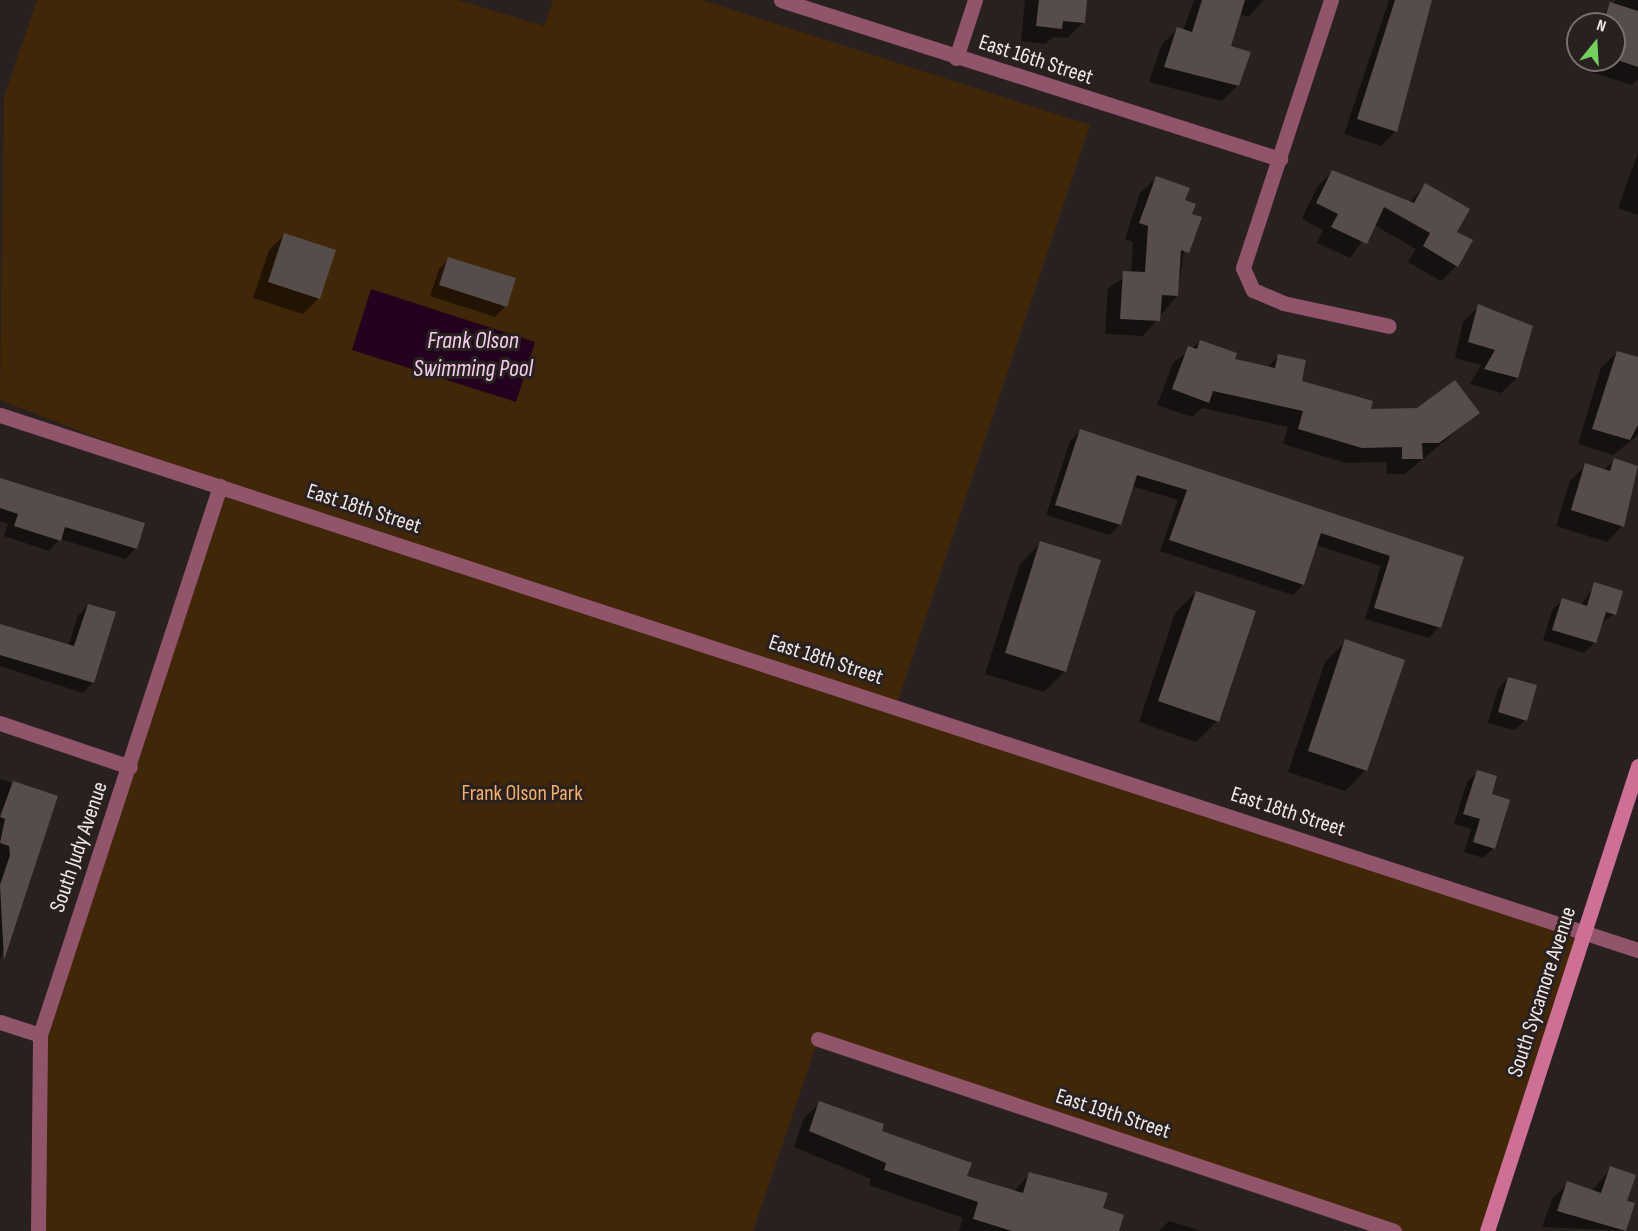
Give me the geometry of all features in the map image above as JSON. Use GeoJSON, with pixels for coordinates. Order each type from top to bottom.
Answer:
{"type":"FeatureCollection","features":[{"type":"Feature","properties":{"kind":"main road","name":"South Sycamore Avenue"},"geometry":{"type":"LineString","coordinates":[[1488,1231],[1638,766]]}},
{"type":"Feature","properties":{"kind":"street","name":"East 16th Street"},"geometry":{"type":"LineString","coordinates":[[781,0],[956,58],[1280,159]]}},
{"type":"Feature","properties":{"kind":"street"},"geometry":{"type":"LineString","coordinates":[[956,58],[975,0]]}},
{"type":"Feature","properties":{"kind":"street"},"geometry":{"type":"LineString","coordinates":[[1331,0],[1243,268],[1253,290],[1283,303],[1389,326]]}},
{"type":"Feature","properties":{"kind":"street","name":"East 18th Street"},"geometry":{"type":"LineString","coordinates":[[0,415],[1638,950]]}},
{"type":"Feature","properties":{"kind":"street","name":"South Judy Avenue"},"geometry":{"type":"LineString","coordinates":[[38,1231],[39,1035],[130,767],[220,486]]}},
{"type":"Feature","properties":{"kind":"street"},"geometry":{"type":"LineString","coordinates":[[0,723],[130,767]]}},
{"type":"Feature","properties":{"kind":"street"},"geometry":{"type":"LineString","coordinates":[[0,1022],[39,1035]]}},
{"type":"Feature","properties":{"kind":"street","name":"East 19th Street"},"geometry":{"type":"LineString","coordinates":[[818,1040],[1394,1231]]}},
{"type":"Feature","properties":{"kind":"green space","name":"Frank Olson Park"},"geometry":{"type":"Polygon","coordinates":[[[37,0],[458,0],[544,26],[553,0],[702,0],[1090,125],[896,707],[1585,932],[1487,1231],[1394,1231],[818,1040],[753,1231],[38,1231],[40,1035],[220,486],[0,400],[4,97],[37,0]]]}},
{"type":"Feature","properties":{"kind":"water","name":"Frank Olson Swimming Pool"},"geometry":{"type":"Polygon","coordinates":[[[371,289],[535,342],[516,402],[352,350],[371,289]]]}},
{"type":"Feature","properties":{"kind":"building"},"geometry":{"type":"Polygon","coordinates":[[[1039,0],[1087,0],[1085,23],[1063,21],[1062,29],[1036,26],[1039,0]]]}},
{"type":"Feature","properties":{"kind":"building"},"geometry":{"type":"Polygon","coordinates":[[[1202,0],[1245,0],[1231,46],[1251,52],[1239,86],[1164,67],[1177,27],[1192,32],[1202,0]]]}},
{"type":"Feature","properties":{"kind":"building"},"geometry":{"type":"Polygon","coordinates":[[[1395,0],[1432,0],[1397,132],[1357,119],[1395,0]]]}},
{"type":"Feature","properties":{"kind":"building"},"geometry":{"type":"Polygon","coordinates":[[[1610,2],[1638,11],[1638,67],[1626,63],[1626,12],[1607,12],[1610,2]]]}},
{"type":"Feature","properties":{"kind":"building"},"geometry":{"type":"Polygon","coordinates":[[[1332,170],[1414,203],[1425,183],[1470,209],[1457,232],[1473,240],[1458,267],[1423,246],[1430,233],[1384,207],[1367,244],[1331,227],[1338,214],[1316,203],[1332,170]]]}},
{"type":"Feature","properties":{"kind":"building"},"geometry":{"type":"Polygon","coordinates":[[[1156,176],[1190,188],[1185,200],[1196,204],[1192,214],[1202,217],[1189,253],[1181,250],[1178,296],[1162,295],[1160,321],[1120,319],[1123,271],[1145,272],[1148,226],[1139,223],[1156,176]]]}},
{"type":"Feature","properties":{"kind":"building"},"geometry":{"type":"Polygon","coordinates":[[[284,233],[336,250],[320,299],[268,282],[284,233]]]}},
{"type":"Feature","properties":{"kind":"building"},"geometry":{"type":"Polygon","coordinates":[[[448,257],[516,278],[507,307],[439,285],[448,257]]]}},
{"type":"Feature","properties":{"kind":"building"},"geometry":{"type":"Polygon","coordinates":[[[1478,304],[1533,326],[1518,378],[1484,369],[1495,350],[1468,342],[1478,304]]]}},
{"type":"Feature","properties":{"kind":"building"},"geometry":{"type":"Polygon","coordinates":[[[1200,340],[1237,353],[1235,359],[1275,368],[1278,354],[1306,360],[1302,381],[1373,401],[1371,409],[1417,408],[1455,380],[1480,413],[1439,443],[1422,443],[1423,459],[1402,459],[1402,447],[1362,448],[1298,429],[1303,411],[1213,391],[1209,403],[1172,389],[1188,346],[1197,349],[1200,340]]]}},
{"type":"Feature","properties":{"kind":"building"},"geometry":{"type":"Polygon","coordinates":[[[1617,351],[1638,357],[1638,425],[1630,440],[1592,429],[1617,351]]]}},
{"type":"Feature","properties":{"kind":"building"},"geometry":{"type":"Polygon","coordinates":[[[1080,429],[1464,557],[1441,628],[1374,608],[1390,556],[1321,533],[1304,585],[1169,540],[1187,490],[1137,475],[1121,525],[1055,505],[1080,429]]]}},
{"type":"Feature","properties":{"kind":"building"},"geometry":{"type":"Polygon","coordinates":[[[1614,458],[1638,466],[1624,527],[1571,510],[1585,463],[1610,471],[1614,458]]]}},
{"type":"Feature","properties":{"kind":"building"},"geometry":{"type":"Polygon","coordinates":[[[0,478],[145,523],[137,549],[65,527],[61,541],[14,526],[18,514],[0,508],[0,478]]]}},
{"type":"Feature","properties":{"kind":"building"},"geometry":{"type":"Polygon","coordinates":[[[1040,541],[1101,560],[1066,672],[1005,653],[1040,541]]]}},
{"type":"Feature","properties":{"kind":"building"},"geometry":{"type":"Polygon","coordinates":[[[1594,582],[1623,591],[1616,615],[1606,612],[1596,643],[1552,630],[1562,598],[1587,606],[1594,582]]]}},
{"type":"Feature","properties":{"kind":"building"},"geometry":{"type":"Polygon","coordinates":[[[1196,591],[1256,611],[1219,722],[1158,701],[1196,591]]]}},
{"type":"Feature","properties":{"kind":"building"},"geometry":{"type":"Polygon","coordinates":[[[88,604],[116,612],[94,683],[0,655],[0,624],[74,646],[88,604]]]}},
{"type":"Feature","properties":{"kind":"building"},"geometry":{"type":"Polygon","coordinates":[[[1345,639],[1405,660],[1367,771],[1308,751],[1345,639]]]}},
{"type":"Feature","properties":{"kind":"building"},"geometry":{"type":"Polygon","coordinates":[[[1508,677],[1537,685],[1527,721],[1498,712],[1508,677]]]}},
{"type":"Feature","properties":{"kind":"building"},"geometry":{"type":"Polygon","coordinates":[[[1477,770],[1497,776],[1492,794],[1510,800],[1495,849],[1473,842],[1480,819],[1463,814],[1477,770]]]}},
{"type":"Feature","properties":{"kind":"building"},"geometry":{"type":"Polygon","coordinates":[[[13,781],[58,796],[4,960],[0,885],[10,855],[9,846],[0,843],[5,819],[0,817],[13,781]]]}},
{"type":"Feature","properties":{"kind":"building"},"geometry":{"type":"Polygon","coordinates":[[[819,1101],[884,1124],[882,1131],[972,1163],[967,1176],[1023,1193],[1029,1172],[1108,1193],[1103,1208],[1124,1215],[1119,1231],[1012,1231],[973,1219],[978,1202],[884,1170],[886,1163],[809,1131],[819,1101]]]}},
{"type":"Feature","properties":{"kind":"building"},"geometry":{"type":"Polygon","coordinates":[[[1610,1166],[1636,1175],[1627,1201],[1635,1203],[1626,1231],[1557,1211],[1567,1181],[1601,1193],[1610,1166]]]}}]}
